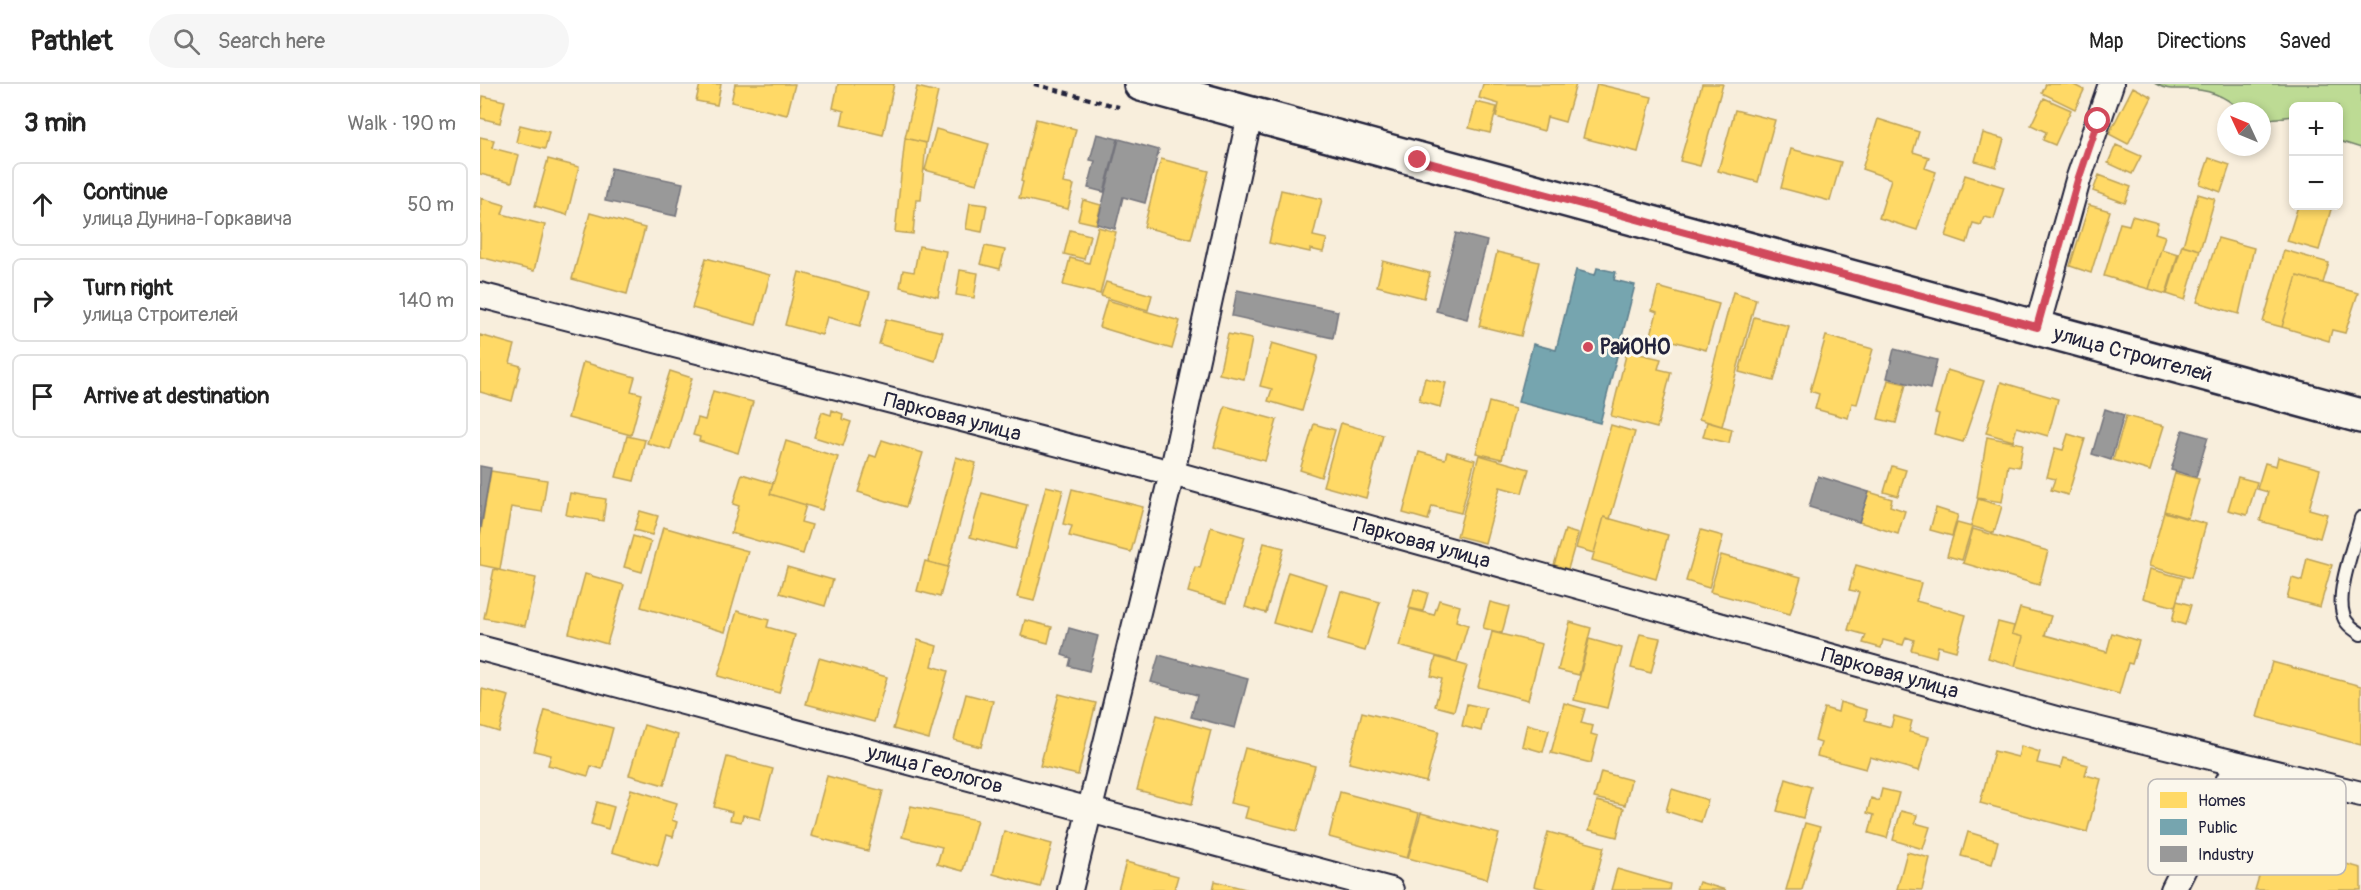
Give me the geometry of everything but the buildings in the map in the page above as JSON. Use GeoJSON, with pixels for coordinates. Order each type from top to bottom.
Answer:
{"type":"FeatureCollection","features":[{"type":"Feature","properties":{"kind":"main road","name":"улица Строителей"},"geometry":{"type":"LineString","coordinates":[[1149,85],[1250,115],[2361,416]]}},
{"type":"Feature","properties":{"kind":"street"},"geometry":{"type":"LineString","coordinates":[[2037,327],[2078,180],[2111,84]]}},
{"type":"Feature","properties":{"kind":"street"},"geometry":{"type":"LineString","coordinates":[[1070,890],[1092,809],[1172,473],[1250,115]]}},
{"type":"Feature","properties":{"kind":"street","name":"Парковая улица"},"geometry":{"type":"LineString","coordinates":[[480,295],[1172,473],[2048,717],[2299,779]]}},
{"type":"Feature","properties":{"kind":"street","name":"улица Геологов"},"geometry":{"type":"LineString","coordinates":[[480,648],[1391,890]]}},
{"type":"Feature","properties":{"kind":"street"},"geometry":{"type":"LineString","coordinates":[[2229,779],[2237,764]]}},
{"type":"Feature","properties":{"kind":"street","name":"Парковая улица"},"geometry":{"type":"LineString","coordinates":[[2346,790],[2361,794]]}},
{"type":"Feature","properties":{"kind":"street"},"geometry":{"type":"LineString","coordinates":[[2173,890],[2181,875]]}},
{"type":"Feature","properties":{"kind":"lane"},"geometry":{"type":"LineString","coordinates":[[2361,518],[2341,598],[2343,615],[2349,625],[2361,634]]}},
{"type":"Feature","properties":{"kind":"green space"},"geometry":{"type":"Polygon","coordinates":[[[2156,84],[2361,84],[2361,148],[2343,142],[2343,102],[2289,102],[2289,117],[2271,119],[2271,102],[2230,102],[2201,90],[2166,88],[2156,84]]]}},
{"type":"Feature","properties":{"kind":"place","name":"РайОНО"},"geometry":{"type":"Point","coordinates":[1588,347]}},
{"type":"Feature","properties":{"kind":"route"},"geometry":{"type":"LineString","coordinates":[[1418,160],[2037,327],[2078,180],[2098,121]]}}]}
